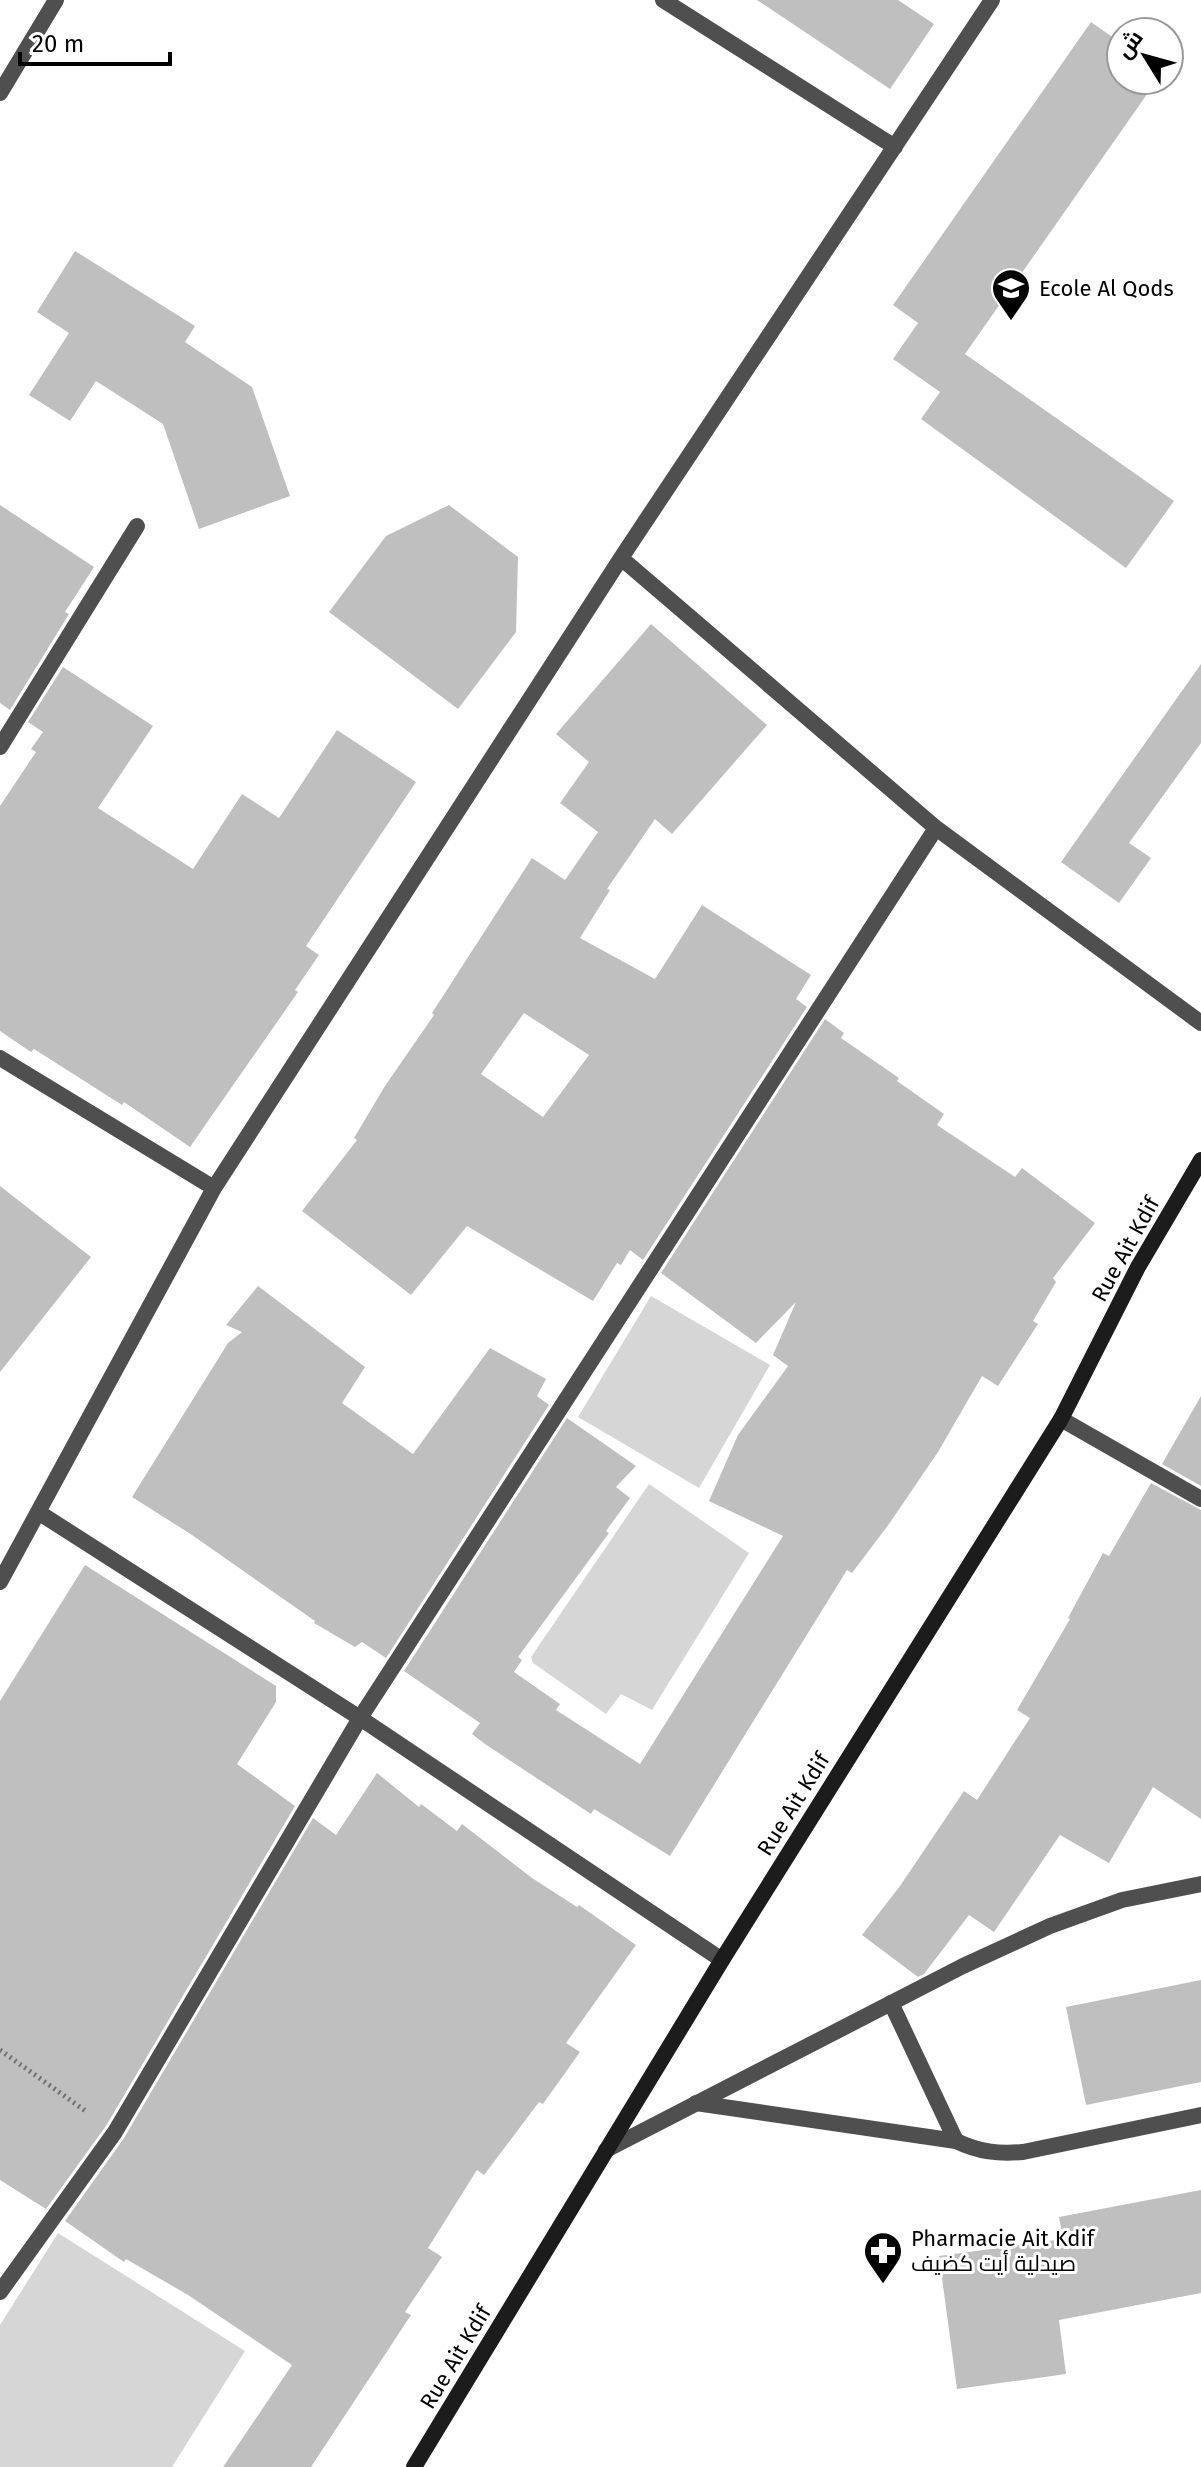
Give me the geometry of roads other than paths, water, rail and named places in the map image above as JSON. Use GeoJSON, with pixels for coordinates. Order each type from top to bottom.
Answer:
{"type":"FeatureCollection","features":[{"type":"Feature","properties":{"kind":"street"},"geometry":{"type":"LineString","coordinates":[[0,93],[56,0]]}},
{"type":"Feature","properties":{"kind":"street"},"geometry":{"type":"LineString","coordinates":[[663,0],[895,147]]}},
{"type":"Feature","properties":{"kind":"street"},"geometry":{"type":"LineString","coordinates":[[0,1582],[214,1188],[621,558],[992,0]]}},
{"type":"Feature","properties":{"kind":"street"},"geometry":{"type":"LineString","coordinates":[[0,747],[137,526]]}},
{"type":"Feature","properties":{"kind":"street"},"geometry":{"type":"LineString","coordinates":[[621,558],[936,828],[1201,1023]]}},
{"type":"Feature","properties":{"kind":"street"},"geometry":{"type":"LineString","coordinates":[[0,2292],[115,2132],[360,1718],[936,828]]}},
{"type":"Feature","properties":{"kind":"street"},"geometry":{"type":"LineString","coordinates":[[0,1058],[214,1188]]}},
{"type":"Feature","properties":{"kind":"street","name":"Rue Ait Kdif"},"geometry":{"type":"LineString","coordinates":[[414,2467],[722,1960],[1061,1419],[1138,1267],[1201,1160]]}},
{"type":"Feature","properties":{"kind":"street"},"geometry":{"type":"LineString","coordinates":[[1061,1419],[1201,1499]]}},
{"type":"Feature","properties":{"kind":"street"},"geometry":{"type":"LineString","coordinates":[[38,1512],[360,1718],[722,1960]]}},
{"type":"Feature","properties":{"kind":"street"},"geometry":{"type":"LineString","coordinates":[[606,2150],[891,2003],[1050,1926],[1122,1900],[1201,1884]]}},
{"type":"Feature","properties":{"kind":"street"},"geometry":{"type":"LineString","coordinates":[[891,2003],[956,2141]]}},
{"type":"Feature","properties":{"kind":"street"},"geometry":{"type":"LineString","coordinates":[[696,2103],[956,2141],[976,2151],[999,2154],[1023,2152],[1201,2115]]}},
{"type":"Feature","properties":{"kind":"place","name":"Ecole Al Qods"},"geometry":{"type":"Point","coordinates":[1011,322]}},
{"type":"Feature","properties":{"kind":"place","name":"Pharmacie Ait Kdif صيدلية أيت كضيف"},"geometry":{"type":"Point","coordinates":[883,2285]}}]}
